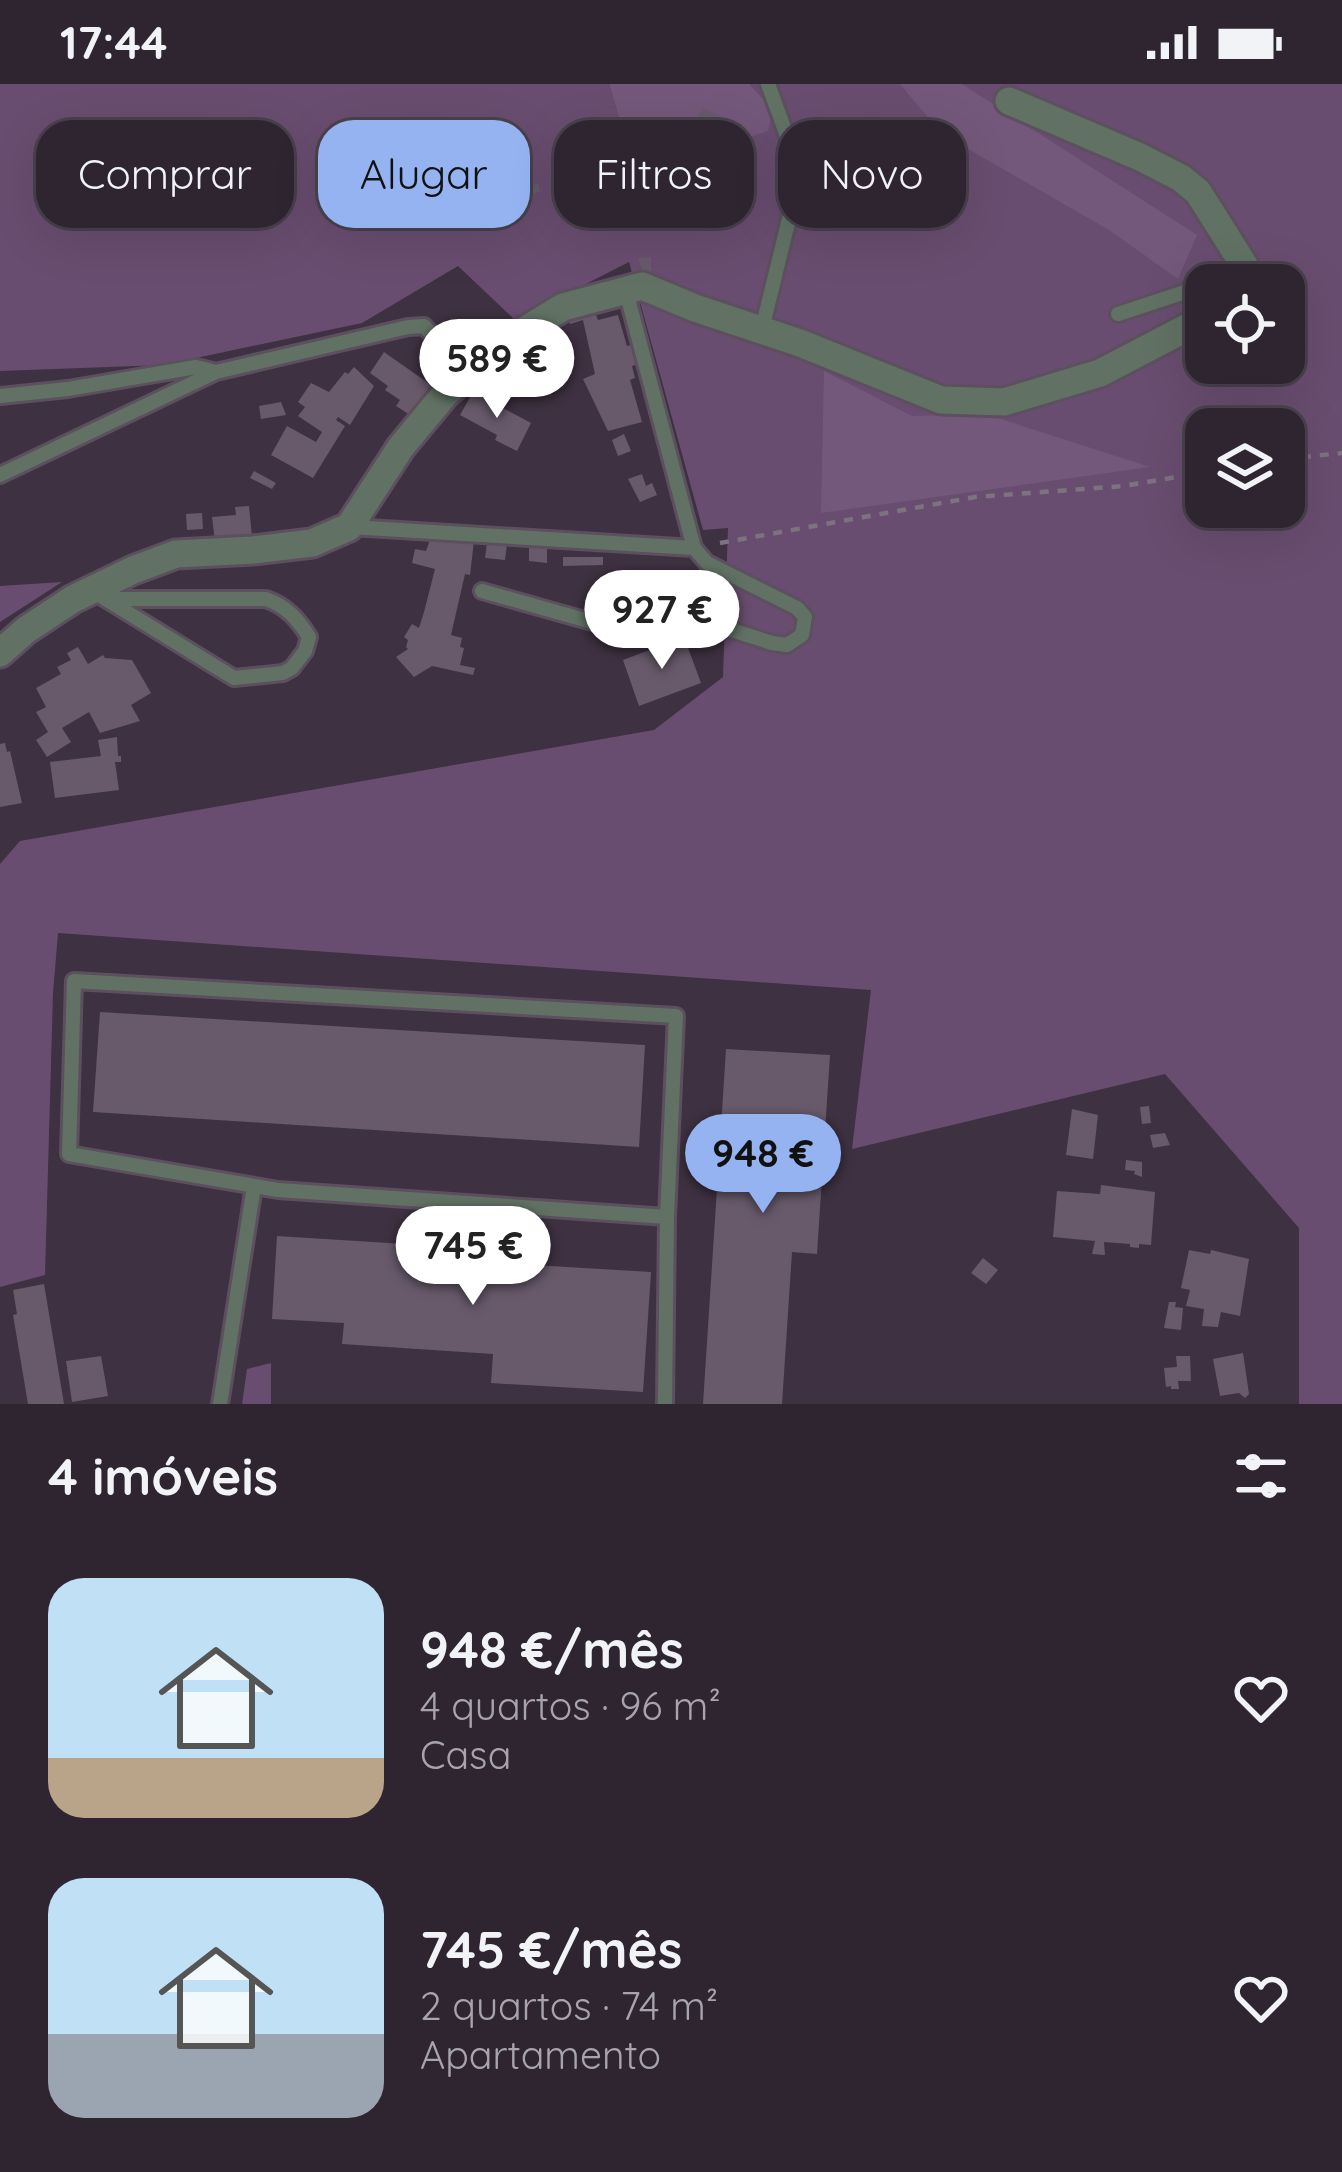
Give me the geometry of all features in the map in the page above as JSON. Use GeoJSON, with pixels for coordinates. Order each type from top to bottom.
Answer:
{"type":"FeatureCollection","features":[{"type":"Feature","properties":{"kind":"street"},"geometry":{"type":"LineString","coordinates":[[1009,101],[1181,178],[1198,192],[1241,264]]}},
{"type":"Feature","properties":{"kind":"street"},"geometry":{"type":"LineString","coordinates":[[0,653],[73,599],[99,595],[133,570],[176,554],[311,543],[349,526],[401,447],[454,385],[504,343],[563,307],[643,286],[941,400],[1004,402],[1100,373],[1185,329]]}},
{"type":"Feature","properties":{"kind":"lane"},"geometry":{"type":"LineString","coordinates":[[762,329],[799,178],[768,84]]}},
{"type":"Feature","properties":{"kind":"lane"},"geometry":{"type":"LineString","coordinates":[[482,592],[606,626],[694,618],[772,643],[787,645],[802,635],[805,616],[797,608],[706,563],[694,548],[626,291]]}},
{"type":"Feature","properties":{"kind":"lane"},"geometry":{"type":"LineString","coordinates":[[1118,314],[1185,296]]}},
{"type":"Feature","properties":{"kind":"lane"},"geometry":{"type":"LineString","coordinates":[[0,475],[215,372],[408,327],[424,326],[438,341],[454,385]]}},
{"type":"Feature","properties":{"kind":"lane"},"geometry":{"type":"LineString","coordinates":[[0,395],[196,368],[215,372]]}},
{"type":"Feature","properties":{"kind":"lane"},"geometry":{"type":"LineString","coordinates":[[349,526],[694,548]]}},
{"type":"Feature","properties":{"kind":"lane"},"geometry":{"type":"LineString","coordinates":[[99,595],[266,599],[282,605],[309,637],[305,651],[284,673],[234,678],[99,595]]}},
{"type":"Feature","properties":{"kind":"lane"},"geometry":{"type":"LineString","coordinates":[[665,1404],[676,1016],[74,981],[69,1154],[254,1186],[668,1217]]}},
{"type":"Feature","properties":{"kind":"lane"},"geometry":{"type":"LineString","coordinates":[[220,1404],[254,1186]]}},
{"type":"Feature","properties":{"kind":"path"},"geometry":{"type":"LineString","coordinates":[[1305,456],[1342,452]]}},
{"type":"Feature","properties":{"kind":"path"},"geometry":{"type":"LineString","coordinates":[[694,548],[975,496],[1124,486],[1185,476]]}},
{"type":"Feature","properties":{"kind":"shaded area"},"geometry":{"type":"Polygon","coordinates":[[[0,84],[609,84],[620,120],[554,120],[554,228],[754,228],[754,120],[748,120],[772,109],[750,84],[1342,84],[1342,1404],[1299,1404],[1299,1228],[1165,1074],[852,1149],[871,990],[58,933],[45,1275],[0,1287],[0,864],[20,841],[654,730],[723,677],[728,528],[703,530],[629,262],[515,320],[458,266],[362,323],[163,365],[0,371],[0,84]]]}},
{"type":"Feature","properties":{"kind":"shaded area"},"geometry":{"type":"Polygon","coordinates":[[[609,84],[750,84],[772,109],[768,131],[754,135],[754,120],[620,120],[609,84]]]}},
{"type":"Feature","properties":{"kind":"shaded area"},"geometry":{"type":"Polygon","coordinates":[[[900,84],[962,84],[1197,235],[1178,279],[1109,230],[966,148],[966,120],[930,120],[900,84]]]}},
{"type":"Feature","properties":{"kind":"shaded area"},"geometry":{"type":"Polygon","coordinates":[[[824,371],[912,416],[985,414],[1150,467],[821,513],[824,371]]]}},
{"type":"Feature","properties":{"kind":"shaded area"},"geometry":{"type":"Polygon","coordinates":[[[62,582],[0,622],[0,586],[62,582]]]}},
{"type":"Feature","properties":{"kind":"shaded area"},"geometry":{"type":"Polygon","coordinates":[[[271,1363],[271,1404],[242,1404],[247,1369],[271,1363]]]}},
{"type":"Feature","properties":{"kind":"building"},"geometry":{"type":"Polygon","coordinates":[[[703,108],[724,118],[723,120],[696,120],[703,108]]]}},
{"type":"Feature","properties":{"kind":"building"},"geometry":{"type":"Polygon","coordinates":[[[651,257],[651,276],[643,275],[638,258],[651,257]]]}},
{"type":"Feature","properties":{"kind":"building"},"geometry":{"type":"Polygon","coordinates":[[[585,307],[588,317],[596,315],[598,320],[618,315],[627,346],[635,344],[641,363],[632,366],[635,378],[630,380],[642,422],[608,431],[583,379],[595,374],[583,320],[570,324],[566,312],[585,307]]]}},
{"type":"Feature","properties":{"kind":"building"},"geometry":{"type":"Polygon","coordinates":[[[384,352],[431,385],[410,415],[396,406],[400,400],[385,390],[388,386],[370,373],[384,352]]]}},
{"type":"Feature","properties":{"kind":"building"},"geometry":{"type":"Polygon","coordinates":[[[354,367],[374,386],[350,425],[336,420],[345,426],[313,478],[271,455],[287,426],[316,442],[322,432],[298,416],[305,407],[298,402],[311,383],[329,392],[354,367]]]}},
{"type":"Feature","properties":{"kind":"building"},"geometry":{"type":"Polygon","coordinates":[[[473,392],[531,423],[517,451],[460,415],[473,392]]]}},
{"type":"Feature","properties":{"kind":"building"},"geometry":{"type":"Polygon","coordinates":[[[281,402],[286,415],[261,419],[259,406],[281,402]]]}},
{"type":"Feature","properties":{"kind":"building"},"geometry":{"type":"Polygon","coordinates":[[[624,434],[631,451],[618,456],[612,440],[624,434]]]}},
{"type":"Feature","properties":{"kind":"building"},"geometry":{"type":"Polygon","coordinates":[[[254,471],[276,483],[272,489],[250,478],[254,471]]]}},
{"type":"Feature","properties":{"kind":"building"},"geometry":{"type":"Polygon","coordinates":[[[642,474],[646,486],[652,483],[657,495],[640,502],[628,479],[642,474]]]}},
{"type":"Feature","properties":{"kind":"building"},"geometry":{"type":"Polygon","coordinates":[[[249,506],[252,537],[215,541],[212,517],[236,515],[235,507],[249,506]]]}},
{"type":"Feature","properties":{"kind":"building"},"geometry":{"type":"Polygon","coordinates":[[[202,513],[203,529],[187,530],[186,514],[202,513]]]}},
{"type":"Feature","properties":{"kind":"building"},"geometry":{"type":"Polygon","coordinates":[[[432,534],[474,541],[470,575],[465,574],[451,635],[462,638],[460,665],[475,668],[473,675],[432,666],[414,677],[396,657],[408,649],[404,637],[412,624],[419,628],[424,612],[435,569],[412,563],[415,549],[426,551],[432,534]]]}},
{"type":"Feature","properties":{"kind":"building"},"geometry":{"type":"Polygon","coordinates":[[[487,543],[507,545],[505,560],[485,558],[487,543]]]}},
{"type":"Feature","properties":{"kind":"building"},"geometry":{"type":"Polygon","coordinates":[[[529,547],[547,549],[547,563],[529,561],[529,547]]]}},
{"type":"Feature","properties":{"kind":"building"},"geometry":{"type":"Polygon","coordinates":[[[563,557],[603,557],[603,565],[563,566],[563,557]]]}},
{"type":"Feature","properties":{"kind":"building"},"geometry":{"type":"Polygon","coordinates":[[[684,637],[701,683],[639,706],[623,660],[684,637]]]}},
{"type":"Feature","properties":{"kind":"building"},"geometry":{"type":"Polygon","coordinates":[[[78,647],[88,664],[103,655],[132,660],[151,693],[131,705],[140,721],[100,733],[89,712],[62,728],[71,742],[47,757],[36,740],[48,732],[36,712],[46,707],[36,688],[61,674],[57,667],[71,660],[67,653],[78,647]]]}},
{"type":"Feature","properties":{"kind":"building"},"geometry":{"type":"Polygon","coordinates":[[[117,737],[119,790],[55,798],[50,762],[101,756],[98,740],[117,737]]]}},
{"type":"Feature","properties":{"kind":"building"},"geometry":{"type":"Polygon","coordinates":[[[5,743],[22,803],[0,807],[0,744],[5,743]]]}},
{"type":"Feature","properties":{"kind":"building"},"geometry":{"type":"Polygon","coordinates":[[[100,1012],[645,1045],[639,1147],[93,1112],[100,1012]]]}},
{"type":"Feature","properties":{"kind":"building"},"geometry":{"type":"Polygon","coordinates":[[[726,1049],[830,1055],[817,1254],[792,1252],[782,1404],[703,1404],[726,1049]]]}},
{"type":"Feature","properties":{"kind":"building"},"geometry":{"type":"Polygon","coordinates":[[[1149,1106],[1151,1123],[1142,1124],[1140,1107],[1149,1106]]]}},
{"type":"Feature","properties":{"kind":"building"},"geometry":{"type":"Polygon","coordinates":[[[1072,1109],[1098,1115],[1093,1159],[1066,1155],[1072,1109]]]}},
{"type":"Feature","properties":{"kind":"building"},"geometry":{"type":"Polygon","coordinates":[[[1165,1133],[1170,1145],[1153,1148],[1150,1135],[1165,1133]]]}},
{"type":"Feature","properties":{"kind":"building"},"geometry":{"type":"Polygon","coordinates":[[[1126,1160],[1142,1162],[1142,1177],[1125,1170],[1126,1160]]]}},
{"type":"Feature","properties":{"kind":"building"},"geometry":{"type":"Polygon","coordinates":[[[1101,1185],[1155,1192],[1151,1245],[1139,1244],[1139,1248],[1104,1242],[1105,1255],[1092,1254],[1095,1241],[1053,1237],[1057,1191],[1100,1194],[1101,1185]]]}},
{"type":"Feature","properties":{"kind":"building"},"geometry":{"type":"Polygon","coordinates":[[[277,1236],[500,1250],[499,1263],[651,1272],[643,1392],[491,1383],[493,1354],[342,1344],[344,1323],[272,1319],[277,1236]]]}},
{"type":"Feature","properties":{"kind":"building"},"geometry":{"type":"Polygon","coordinates":[[[1189,1250],[1249,1259],[1240,1316],[1221,1312],[1218,1327],[1202,1326],[1204,1309],[1186,1306],[1190,1290],[1181,1288],[1189,1250]]]}},
{"type":"Feature","properties":{"kind":"building"},"geometry":{"type":"Polygon","coordinates":[[[983,1258],[998,1270],[986,1284],[971,1273],[983,1258]]]}},
{"type":"Feature","properties":{"kind":"building"},"geometry":{"type":"Polygon","coordinates":[[[44,1284],[64,1404],[28,1404],[13,1315],[17,1314],[13,1290],[44,1284]]]}},
{"type":"Feature","properties":{"kind":"building"},"geometry":{"type":"Polygon","coordinates":[[[1169,1302],[1183,1308],[1181,1330],[1164,1328],[1169,1302]]]}},
{"type":"Feature","properties":{"kind":"building"},"geometry":{"type":"Polygon","coordinates":[[[1243,1353],[1249,1394],[1245,1398],[1239,1393],[1220,1396],[1213,1359],[1243,1353]]]}},
{"type":"Feature","properties":{"kind":"building"},"geometry":{"type":"Polygon","coordinates":[[[101,1356],[108,1396],[72,1402],[66,1361],[101,1356]]]}},
{"type":"Feature","properties":{"kind":"building"},"geometry":{"type":"Polygon","coordinates":[[[1176,1356],[1190,1356],[1191,1381],[1178,1381],[1179,1389],[1171,1389],[1166,1387],[1164,1368],[1177,1367],[1176,1356]]]}}]}
